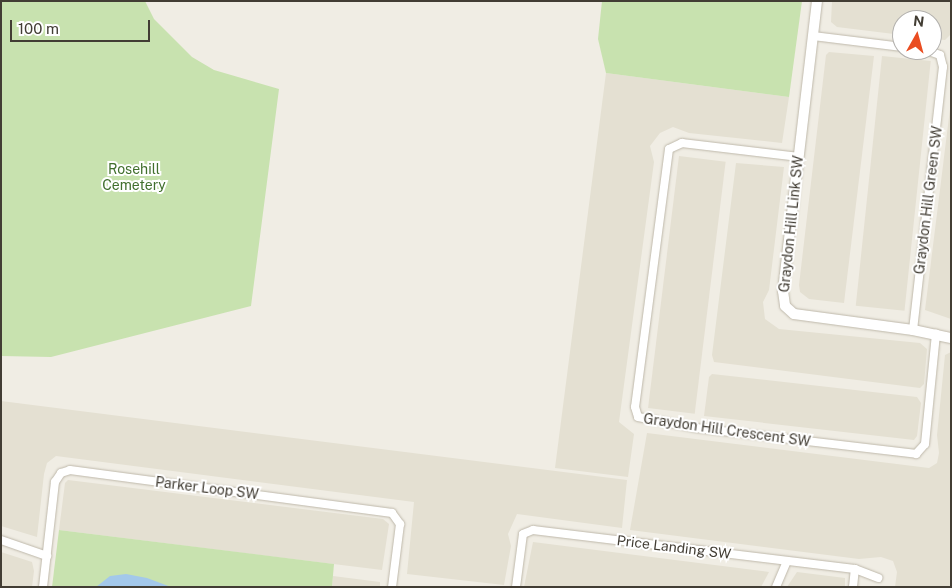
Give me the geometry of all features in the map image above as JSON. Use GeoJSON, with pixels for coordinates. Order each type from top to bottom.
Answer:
{"type":"FeatureCollection","features":[{"type":"Feature","properties":{"kind":"street","name":"Graydon Hill Link SW"},"geometry":{"type":"LineString","coordinates":[[817,1],[783,291],[785,306],[794,314],[913,330],[951,338]]}},
{"type":"Feature","properties":{"kind":"street"},"geometry":{"type":"LineString","coordinates":[[813,36],[892,46]]}},
{"type":"Feature","properties":{"kind":"street","name":"Graydon Hill Green SW"},"geometry":{"type":"LineString","coordinates":[[913,330],[944,67],[942,60]]}},
{"type":"Feature","properties":{"kind":"street","name":"Graydon Hill Crescent SW"},"geometry":{"type":"LineString","coordinates":[[799,157],[682,144],[668,149],[635,407],[638,417],[696,428],[916,454],[925,444],[936,334]]}},
{"type":"Feature","properties":{"kind":"street","name":"Parker Loop SW"},"geometry":{"type":"LineString","coordinates":[[42,587],[55,482],[61,473],[70,470],[392,513],[400,524],[392,587]]}},
{"type":"Feature","properties":{"kind":"street","name":"Price Landing SW"},"geometry":{"type":"LineString","coordinates":[[516,587],[523,534],[533,530],[855,569],[878,578]]}},
{"type":"Feature","properties":{"kind":"street"},"geometry":{"type":"LineString","coordinates":[[1,540],[47,556]]}},
{"type":"Feature","properties":{"kind":"street"},"geometry":{"type":"LineString","coordinates":[[776,587],[787,561]]}},
{"type":"Feature","properties":{"kind":"street"},"geometry":{"type":"LineString","coordinates":[[853,587],[855,569]]}},
{"type":"Feature","properties":{"kind":"shaded area"},"geometry":{"type":"Polygon","coordinates":[[[832,1],[951,1],[951,34],[945,40],[942,40],[942,10],[892,10],[892,34],[837,27],[831,22],[832,1]]]}},
{"type":"Feature","properties":{"kind":"shaded area"},"geometry":{"type":"Polygon","coordinates":[[[829,52],[874,56],[844,303],[809,299],[800,292],[799,285],[826,55],[829,52]]]}},
{"type":"Feature","properties":{"kind":"shaded area"},"geometry":{"type":"Polygon","coordinates":[[[882,56],[892,57],[892,60],[931,61],[904,311],[856,306],[882,56]]]}},
{"type":"Feature","properties":{"kind":"shaded area"},"geometry":{"type":"Polygon","coordinates":[[[606,73],[789,97],[782,143],[689,133],[673,127],[660,133],[650,146],[654,162],[619,422],[634,434],[628,477],[555,468],[606,73]]]}},
{"type":"Feature","properties":{"kind":"shaded area"},"geometry":{"type":"Polygon","coordinates":[[[951,101],[951,319],[925,310],[951,101]]]}},
{"type":"Feature","properties":{"kind":"shaded area"},"geometry":{"type":"Polygon","coordinates":[[[679,156],[726,162],[695,414],[648,408],[679,156]]]}},
{"type":"Feature","properties":{"kind":"shaded area"},"geometry":{"type":"Polygon","coordinates":[[[736,163],[784,167],[769,290],[763,302],[765,319],[779,329],[920,343],[927,349],[924,384],[920,388],[714,362],[712,355],[736,163]]]}},
{"type":"Feature","properties":{"kind":"shaded area"},"geometry":{"type":"Polygon","coordinates":[[[951,352],[951,587],[895,587],[897,572],[893,561],[881,557],[859,559],[630,530],[647,433],[929,468],[937,463],[939,453],[937,435],[945,355],[951,352]]]}},
{"type":"Feature","properties":{"kind":"shaded area"},"geometry":{"type":"Polygon","coordinates":[[[712,374],[917,397],[921,403],[917,436],[914,440],[704,416],[709,377],[712,374]]]}},
{"type":"Feature","properties":{"kind":"shaded area"},"geometry":{"type":"Polygon","coordinates":[[[1,401],[627,480],[622,528],[517,514],[508,534],[511,546],[504,585],[407,574],[414,502],[56,456],[47,463],[44,474],[37,537],[1,526],[1,401]]]}},
{"type":"Feature","properties":{"kind":"shaded area"},"geometry":{"type":"Polygon","coordinates":[[[68,480],[383,519],[389,524],[382,570],[59,530],[65,483],[68,480]]]}},
{"type":"Feature","properties":{"kind":"shaded area"},"geometry":{"type":"Polygon","coordinates":[[[533,542],[769,572],[761,587],[524,587],[533,542]]]}},
{"type":"Feature","properties":{"kind":"shaded area"},"geometry":{"type":"Polygon","coordinates":[[[1,552],[32,562],[34,571],[32,587],[1,587],[1,552]]]}},
{"type":"Feature","properties":{"kind":"shaded area"},"geometry":{"type":"Polygon","coordinates":[[[797,572],[845,578],[845,587],[787,587],[797,572]]]}},
{"type":"Feature","properties":{"kind":"shaded area"},"geometry":{"type":"Polygon","coordinates":[[[333,576],[380,582],[380,587],[332,587],[333,576]]]}},
{"type":"Feature","properties":{"kind":"green space","name":"Rosehill Cemetery"},"geometry":{"type":"Polygon","coordinates":[[[1,1],[145,1],[154,19],[192,57],[214,70],[279,89],[251,306],[51,357],[1,356],[1,1]]]}},
{"type":"Feature","properties":{"kind":"green space"},"geometry":{"type":"Polygon","coordinates":[[[602,1],[802,1],[789,97],[606,73],[598,39],[602,1]]]}},
{"type":"Feature","properties":{"kind":"green space"},"geometry":{"type":"Polygon","coordinates":[[[59,530],[334,564],[332,587],[52,587],[59,530]]]}},
{"type":"Feature","properties":{"kind":"water"},"geometry":{"type":"Polygon","coordinates":[[[126,574],[147,578],[171,587],[96,587],[110,576],[126,574]]]}}]}
